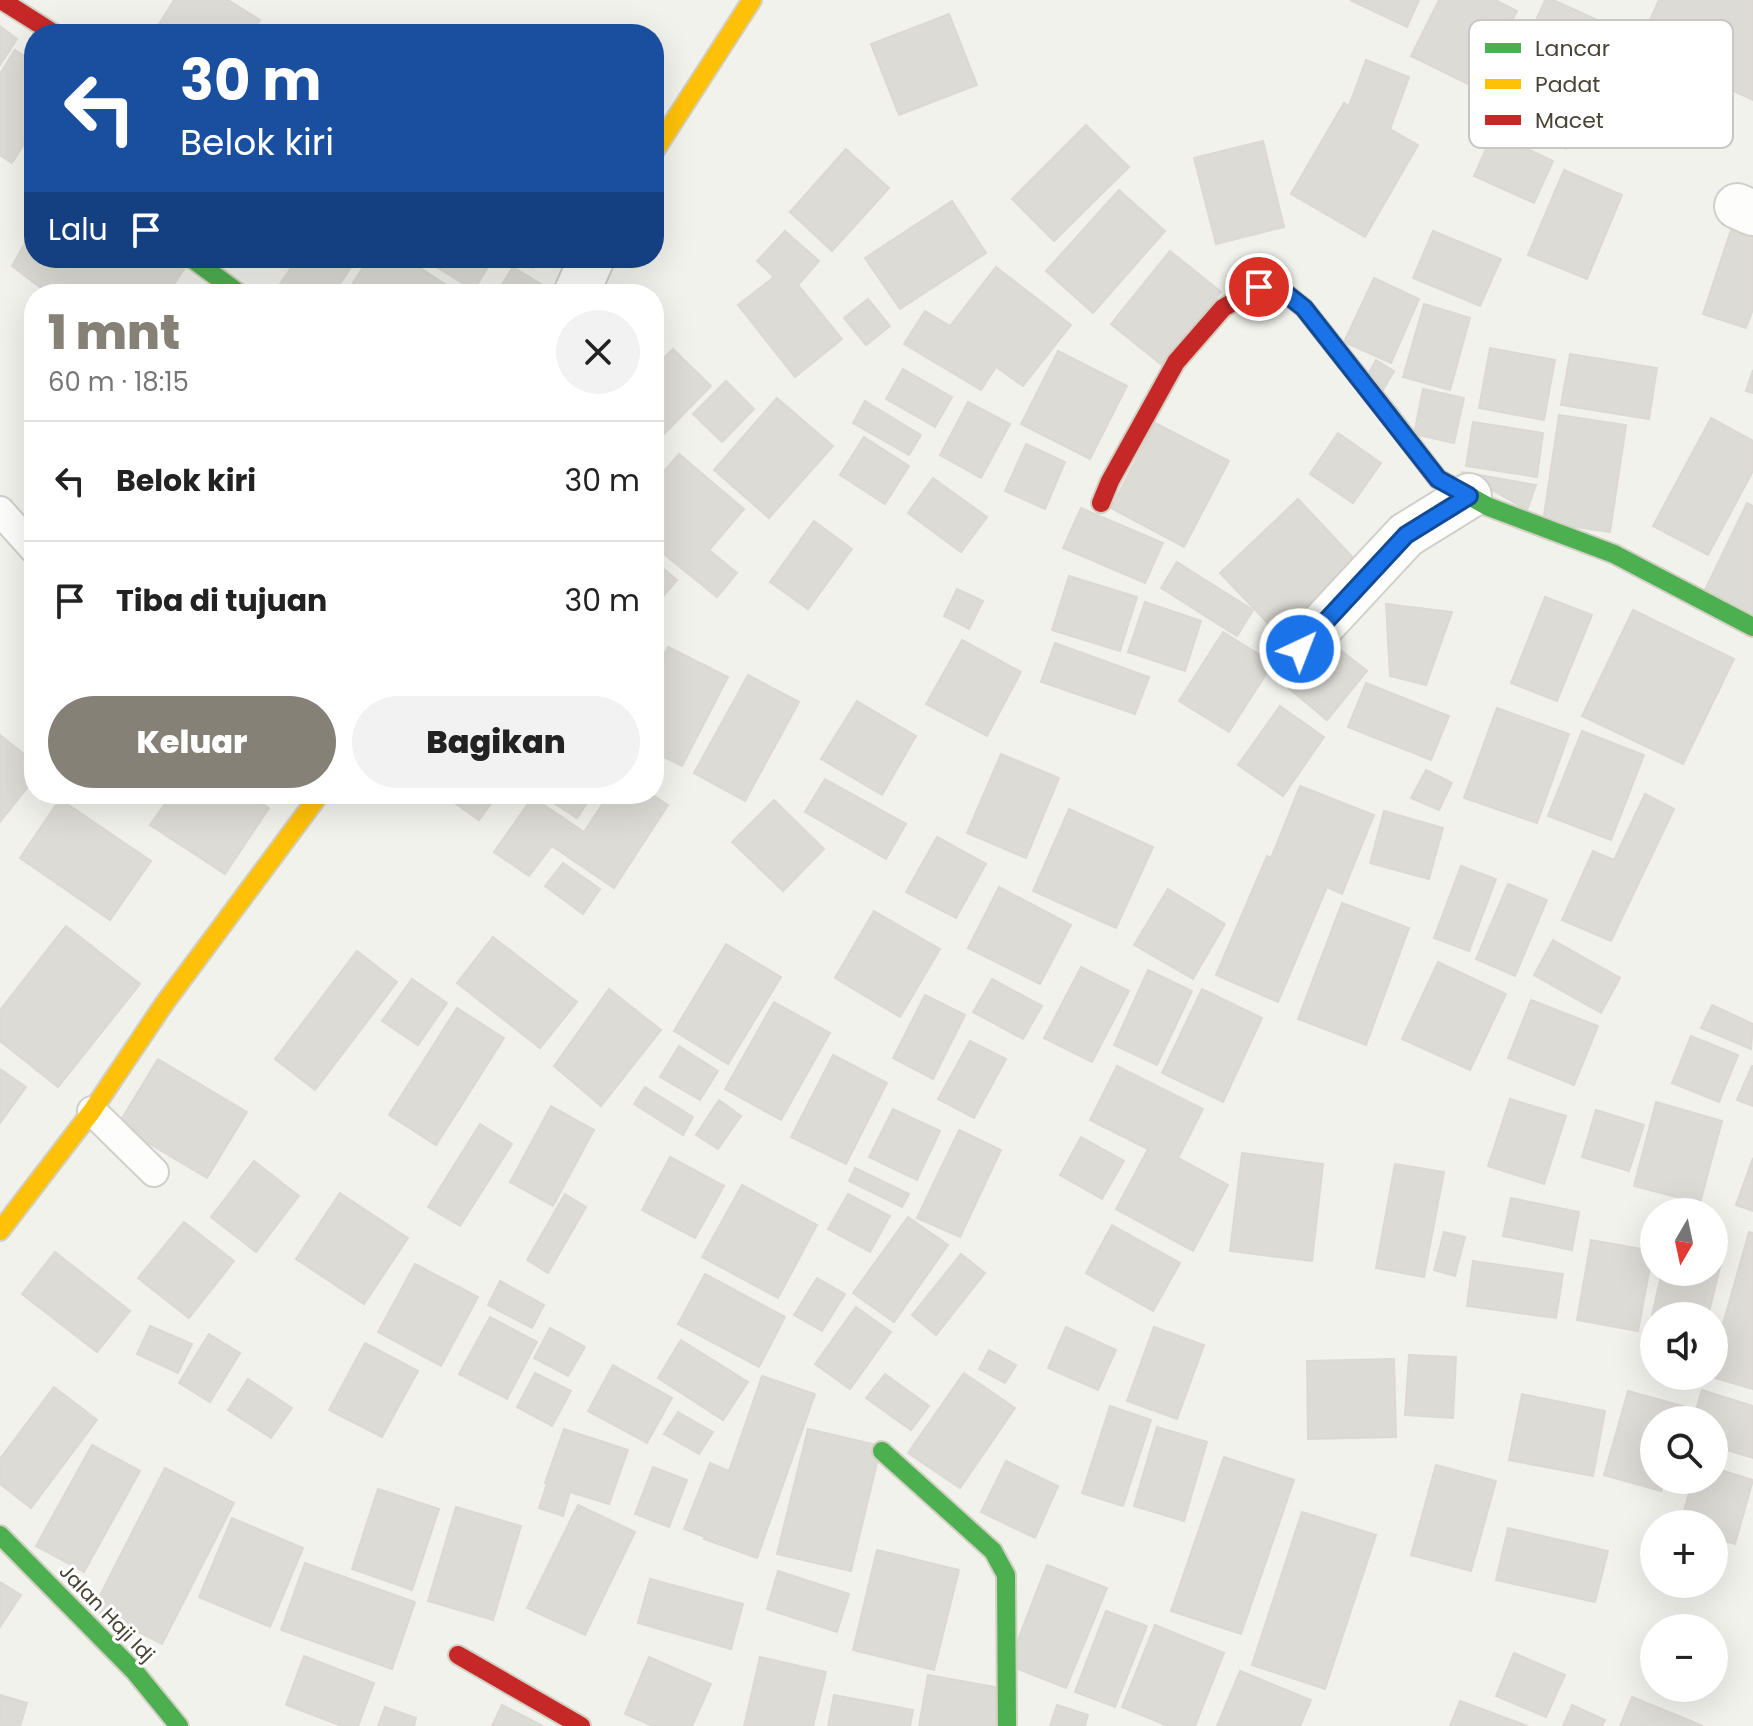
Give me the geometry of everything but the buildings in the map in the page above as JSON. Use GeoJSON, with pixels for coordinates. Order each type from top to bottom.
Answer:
{"type":"FeatureCollection","features":[{"type":"Feature","properties":{"kind":"street"},"geometry":{"type":"LineString","coordinates":[[1,0],[39,24]]}},
{"type":"Feature","properties":{"kind":"street"},"geometry":{"type":"LineString","coordinates":[[664,136],[752,0]]}},
{"type":"Feature","properties":{"kind":"street"},"geometry":{"type":"LineString","coordinates":[[205,268],[226,284]]}},
{"type":"Feature","properties":{"kind":"street"},"geometry":{"type":"LineString","coordinates":[[1101,503],[1176,362],[1223,308],[1259,287],[1280,289],[1304,308],[1438,479],[1489,507],[1614,554],[1753,627]]}},
{"type":"Feature","properties":{"kind":"street"},"geometry":{"type":"LineString","coordinates":[[1300,649],[1406,535],[1469,496]]}},
{"type":"Feature","properties":{"kind":"street"},"geometry":{"type":"LineString","coordinates":[[0,1231],[92,1111],[164,1004],[313,804]]}},
{"type":"Feature","properties":{"kind":"street"},"geometry":{"type":"LineString","coordinates":[[882,1451],[993,1551],[1006,1575],[1008,1726]]}},
{"type":"Feature","properties":{"kind":"street","name":"Jalan Haji Idj"},"geometry":{"type":"LineString","coordinates":[[0,1535],[135,1672],[179,1726]]}},
{"type":"Feature","properties":{"kind":"street"},"geometry":{"type":"LineString","coordinates":[[458,1655],[581,1726]]}},
{"type":"Feature","properties":{"kind":"lane"},"geometry":{"type":"LineString","coordinates":[[0,511],[24,538]]}},
{"type":"Feature","properties":{"kind":"lane"},"geometry":{"type":"LineString","coordinates":[[92,1111],[154,1172]]}},
{"type":"Feature","properties":{"kind":"traffic: fast"},"geometry":{"type":"LineString","coordinates":[[205,268],[226,284]]}},
{"type":"Feature","properties":{"kind":"traffic: fast"},"geometry":{"type":"LineString","coordinates":[[1389,415],[1438,479],[1489,507],[1614,554],[1753,627]]}},
{"type":"Feature","properties":{"kind":"traffic: fast"},"geometry":{"type":"LineString","coordinates":[[882,1451],[993,1551],[1006,1575],[1007,1726]]}},
{"type":"Feature","properties":{"kind":"traffic: fast"},"geometry":{"type":"LineString","coordinates":[[0,1535],[135,1672],[179,1726]]}},
{"type":"Feature","properties":{"kind":"traffic: slow"},"geometry":{"type":"LineString","coordinates":[[664,136],[752,0]]}},
{"type":"Feature","properties":{"kind":"traffic: slow"},"geometry":{"type":"LineString","coordinates":[[0,1231],[92,1111],[164,1004],[313,804]]}},
{"type":"Feature","properties":{"kind":"traffic: jam"},"geometry":{"type":"LineString","coordinates":[[1,0],[39,24]]}},
{"type":"Feature","properties":{"kind":"traffic: jam"},"geometry":{"type":"LineString","coordinates":[[1101,503],[1176,362],[1223,308],[1259,287],[1280,289],[1304,308],[1389,415]]}},
{"type":"Feature","properties":{"kind":"traffic: jam"},"geometry":{"type":"LineString","coordinates":[[458,1655],[581,1726]]}},
{"type":"Feature","properties":{"kind":"route"},"geometry":{"type":"LineString","coordinates":[[1259,287],[1280,289],[1304,308],[1438,479],[1469,496],[1406,535],[1300,649]]}}]}
